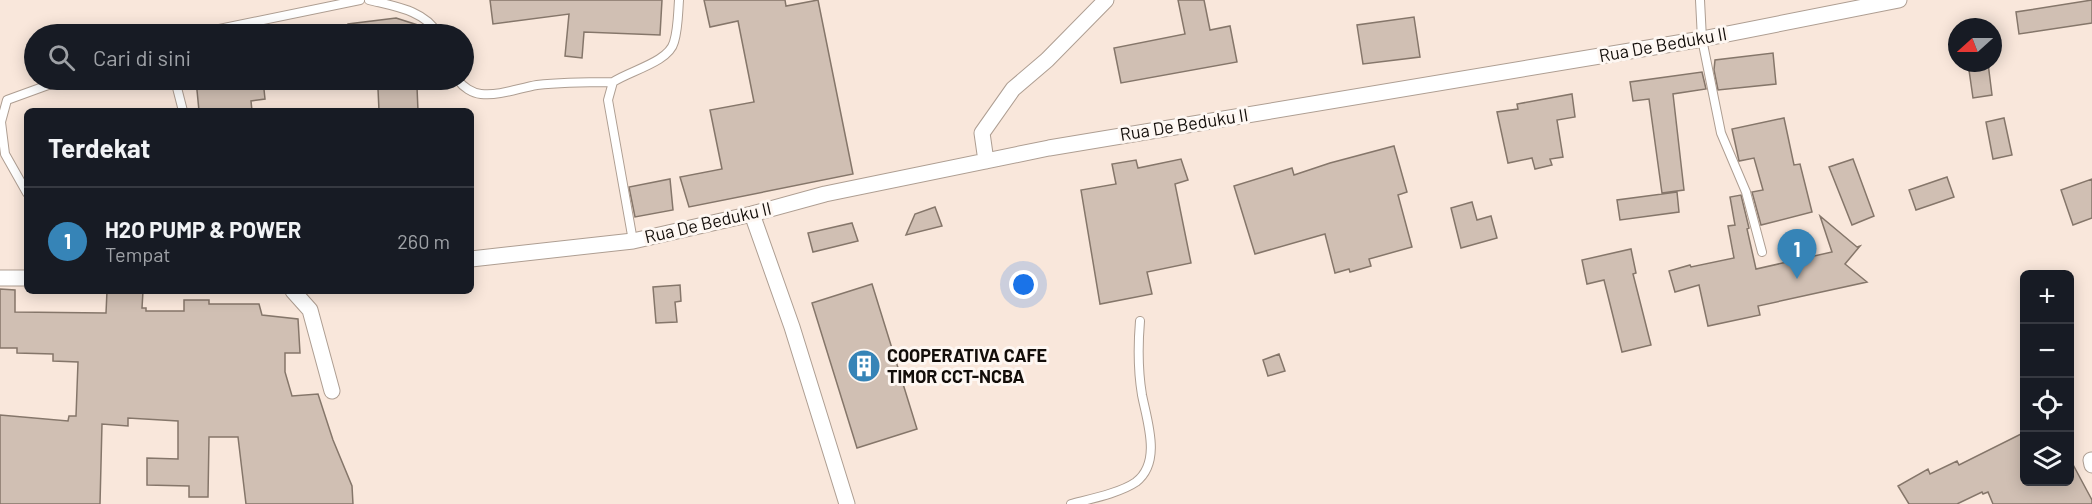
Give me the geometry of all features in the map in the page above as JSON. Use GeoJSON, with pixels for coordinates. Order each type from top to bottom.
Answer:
{"type":"FeatureCollection","features":[{"type":"Feature","properties":{"kind":"street"},"geometry":{"type":"LineString","coordinates":[[986,161],[982,133],[1013,89],[1047,60],[1106,0]]}},
{"type":"Feature","properties":{"kind":"street","name":"Rua De Beduku II"},"geometry":{"type":"LineString","coordinates":[[474,259],[633,241],[752,214],[825,194],[1049,148],[1702,39],[1899,0]]}},
{"type":"Feature","properties":{"kind":"street"},"geometry":{"type":"LineString","coordinates":[[752,214],[792,327],[847,504]]}},
{"type":"Feature","properties":{"kind":"street"},"geometry":{"type":"LineString","coordinates":[[0,278],[24,278]]}},
{"type":"Feature","properties":{"kind":"street"},"geometry":{"type":"LineString","coordinates":[[296,294],[310,310],[332,390]]}},
{"type":"Feature","properties":{"kind":"street"},"geometry":{"type":"LineString","coordinates":[[2091,460],[2092,465]]}},
{"type":"Feature","properties":{"kind":"lane"},"geometry":{"type":"LineString","coordinates":[[244,24],[360,0]]}},
{"type":"Feature","properties":{"kind":"lane"},"geometry":{"type":"LineString","coordinates":[[369,0],[405,9],[430,24]]}},
{"type":"Feature","properties":{"kind":"lane"},"geometry":{"type":"LineString","coordinates":[[468,90],[481,94],[503,93],[574,81],[613,82],[662,58],[674,44],[679,0]]}},
{"type":"Feature","properties":{"kind":"lane"},"geometry":{"type":"LineString","coordinates":[[1700,0],[1702,39],[1721,133],[1746,192],[1762,252]]}},
{"type":"Feature","properties":{"kind":"lane"},"geometry":{"type":"LineString","coordinates":[[613,82],[608,100],[633,241]]}},
{"type":"Feature","properties":{"kind":"lane"},"geometry":{"type":"LineString","coordinates":[[24,188],[5,154],[1,122],[7,100],[34,90]]}},
{"type":"Feature","properties":{"kind":"lane"},"geometry":{"type":"LineString","coordinates":[[178,90],[182,108]]}},
{"type":"Feature","properties":{"kind":"lane"},"geometry":{"type":"LineString","coordinates":[[1071,504],[1127,487],[1137,481],[1146,471],[1150,442],[1149,420],[1142,395],[1140,321]]}},
{"type":"Feature","properties":{"kind":"building"},"geometry":{"type":"Polygon","coordinates":[[[490,0],[662,0],[660,35],[584,32],[582,58],[565,56],[569,14],[493,24],[490,0]]]}},
{"type":"Feature","properties":{"kind":"building"},"geometry":{"type":"Polygon","coordinates":[[[704,0],[785,0],[786,6],[818,0],[853,174],[689,207],[680,177],[722,169],[710,110],[754,102],[738,21],[710,27],[704,0]]]}},
{"type":"Feature","properties":{"kind":"building"},"geometry":{"type":"Polygon","coordinates":[[[1178,0],[1204,0],[1210,30],[1230,26],[1237,62],[1121,83],[1114,48],[1185,34],[1178,0]]]}},
{"type":"Feature","properties":{"kind":"building"},"geometry":{"type":"Polygon","coordinates":[[[2092,0],[2092,23],[2019,34],[2016,12],[2092,0]]]}},
{"type":"Feature","properties":{"kind":"building"},"geometry":{"type":"Polygon","coordinates":[[[1414,17],[1420,57],[1363,64],[1357,25],[1414,17]]]}},
{"type":"Feature","properties":{"kind":"building"},"geometry":{"type":"Polygon","coordinates":[[[396,18],[415,24],[348,24],[396,18]]]}},
{"type":"Feature","properties":{"kind":"building"},"geometry":{"type":"Polygon","coordinates":[[[1773,53],[1776,84],[1718,90],[1714,70],[1715,60],[1773,53]]]}},
{"type":"Feature","properties":{"kind":"building"},"geometry":{"type":"Polygon","coordinates":[[[1702,72],[1706,89],[1673,94],[1684,190],[1662,193],[1649,99],[1633,101],[1630,82],[1702,72]]]}},
{"type":"Feature","properties":{"kind":"building"},"geometry":{"type":"Polygon","coordinates":[[[1969,72],[1989,72],[1992,95],[1973,98],[1969,72]]]}},
{"type":"Feature","properties":{"kind":"building"},"geometry":{"type":"Polygon","coordinates":[[[197,90],[264,90],[265,99],[251,101],[252,108],[199,108],[197,90]]]}},
{"type":"Feature","properties":{"kind":"building"},"geometry":{"type":"Polygon","coordinates":[[[378,90],[417,90],[418,108],[379,108],[378,90]]]}},
{"type":"Feature","properties":{"kind":"building"},"geometry":{"type":"Polygon","coordinates":[[[1572,94],[1575,117],[1557,120],[1563,157],[1550,159],[1552,165],[1535,169],[1532,158],[1508,163],[1497,112],[1518,109],[1517,104],[1572,94]]]}},
{"type":"Feature","properties":{"kind":"building"},"geometry":{"type":"Polygon","coordinates":[[[1784,118],[1794,165],[1800,164],[1812,212],[1761,225],[1752,192],[1763,190],[1754,158],[1739,161],[1732,129],[1784,118]]]}},
{"type":"Feature","properties":{"kind":"building"},"geometry":{"type":"Polygon","coordinates":[[[2004,118],[2012,155],[1993,159],[1986,122],[2004,118]]]}},
{"type":"Feature","properties":{"kind":"building"},"geometry":{"type":"Polygon","coordinates":[[[1394,146],[1407,192],[1398,195],[1412,247],[1369,259],[1371,266],[1350,272],[1349,269],[1335,273],[1325,234],[1255,254],[1234,186],[1292,168],[1294,175],[1394,146]]]}},
{"type":"Feature","properties":{"kind":"building"},"geometry":{"type":"Polygon","coordinates":[[[1181,159],[1188,180],[1175,184],[1191,263],[1147,272],[1152,294],[1100,304],[1081,190],[1116,184],[1112,164],[1136,160],[1138,168],[1181,159]]]}},
{"type":"Feature","properties":{"kind":"building"},"geometry":{"type":"Polygon","coordinates":[[[1853,159],[1874,216],[1852,225],[1829,167],[1853,159]]]}},
{"type":"Feature","properties":{"kind":"building"},"geometry":{"type":"Polygon","coordinates":[[[1947,177],[1954,197],[1916,210],[1909,190],[1947,177]]]}},
{"type":"Feature","properties":{"kind":"building"},"geometry":{"type":"Polygon","coordinates":[[[670,179],[673,210],[635,217],[629,187],[670,179]]]}},
{"type":"Feature","properties":{"kind":"building"},"geometry":{"type":"Polygon","coordinates":[[[2092,179],[2092,218],[2073,225],[2061,190],[2092,179]]]}},
{"type":"Feature","properties":{"kind":"building"},"geometry":{"type":"Polygon","coordinates":[[[1677,192],[1679,212],[1620,220],[1617,200],[1677,192]]]}},
{"type":"Feature","properties":{"kind":"building"},"geometry":{"type":"Polygon","coordinates":[[[1741,195],[1756,269],[1832,252],[1820,216],[1857,247],[1860,246],[1845,264],[1867,282],[1758,306],[1760,315],[1708,326],[1699,285],[1675,292],[1669,271],[1734,258],[1728,226],[1735,225],[1730,197],[1741,195]]]}},
{"type":"Feature","properties":{"kind":"building"},"geometry":{"type":"Polygon","coordinates":[[[1472,202],[1477,220],[1491,216],[1497,238],[1461,248],[1451,208],[1472,202]]]}},
{"type":"Feature","properties":{"kind":"building"},"geometry":{"type":"Polygon","coordinates":[[[935,207],[942,226],[906,235],[915,214],[935,207]]]}},
{"type":"Feature","properties":{"kind":"building"},"geometry":{"type":"Polygon","coordinates":[[[852,223],[858,241],[813,252],[808,233],[852,223]]]}},
{"type":"Feature","properties":{"kind":"building"},"geometry":{"type":"Polygon","coordinates":[[[1631,249],[1636,273],[1633,274],[1651,345],[1622,352],[1604,280],[1587,284],[1582,260],[1631,249]]]}},
{"type":"Feature","properties":{"kind":"building","name":"COOPERATIVA CAFE TIMOR CCT-NCBA"},"geometry":{"type":"Polygon","coordinates":[[[872,284],[917,429],[857,448],[812,303],[872,284]]]}},
{"type":"Feature","properties":{"kind":"building"},"geometry":{"type":"Polygon","coordinates":[[[680,285],[681,301],[675,302],[677,322],[656,323],[653,287],[680,285]]]}},
{"type":"Feature","properties":{"kind":"building"},"geometry":{"type":"Polygon","coordinates":[[[0,289],[15,290],[15,312],[106,313],[107,294],[143,294],[142,308],[146,308],[146,311],[184,311],[184,300],[209,300],[209,304],[259,304],[262,315],[298,319],[300,353],[285,353],[285,372],[292,396],[318,394],[333,440],[352,486],[353,504],[246,504],[238,437],[209,437],[208,497],[189,497],[189,486],[147,485],[147,458],[178,459],[178,421],[128,418],[128,426],[102,424],[100,504],[0,504],[0,415],[68,421],[69,416],[76,416],[78,362],[53,361],[53,354],[17,353],[17,348],[0,348],[0,289]]]}},
{"type":"Feature","properties":{"kind":"building"},"geometry":{"type":"Polygon","coordinates":[[[1279,354],[1285,371],[1268,376],[1263,360],[1279,354]]]}},
{"type":"Feature","properties":{"kind":"building"},"geometry":{"type":"Polygon","coordinates":[[[2020,434],[2020,486],[2074,486],[2074,466],[2092,504],[1993,504],[1988,492],[1983,494],[1982,492],[1957,504],[1909,504],[1898,486],[1928,469],[1930,474],[1957,461],[1959,465],[2020,434]]]}},
{"type":"Feature","properties":{"kind":"place","name":"H2O PUMP & POWER"},"geometry":{"type":"Point","coordinates":[1797,279]}},
{"type":"Feature","properties":{"kind":"place","name":"COOPERATIVA CAFE TIMOR CCT-NCBA"},"geometry":{"type":"Point","coordinates":[864,366]}}]}
